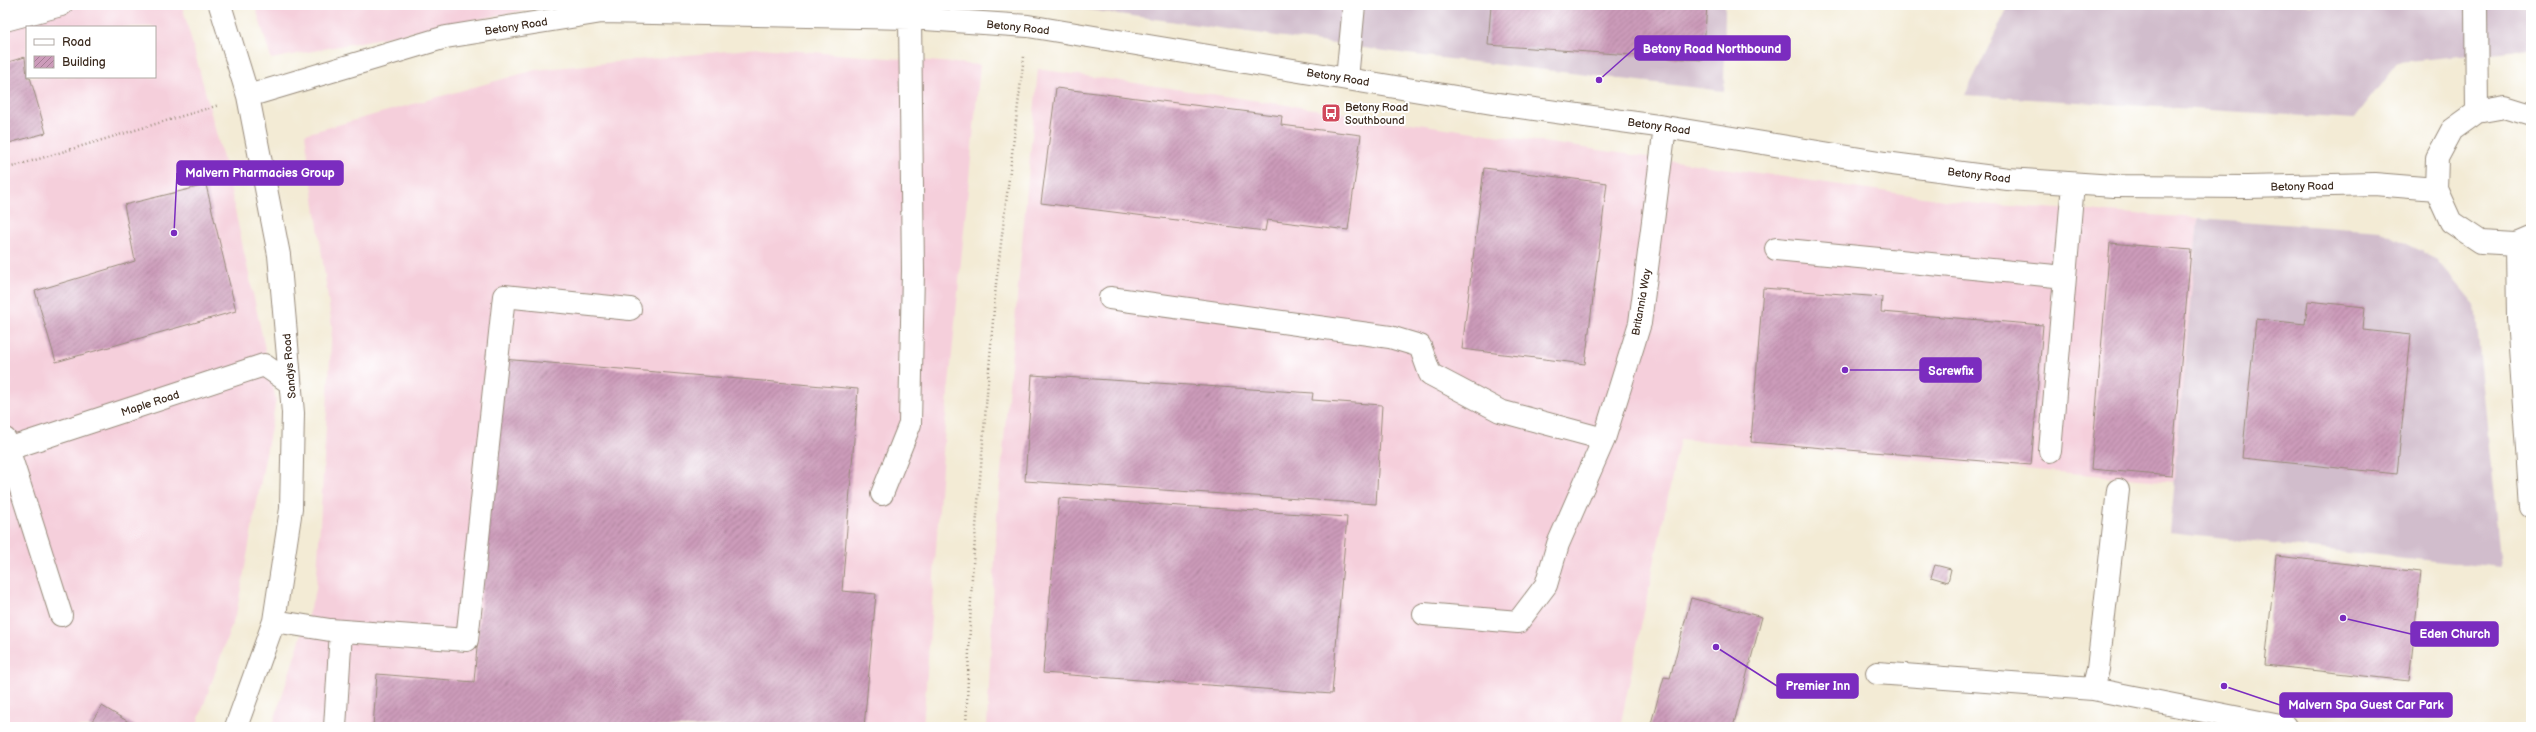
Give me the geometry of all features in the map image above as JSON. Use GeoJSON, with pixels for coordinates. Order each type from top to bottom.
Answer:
{"type":"FeatureCollection","features":[{"type":"Feature","properties":{"kind":"street"},"geometry":{"type":"LineString","coordinates":[[5,20],[61,5]]}},
{"type":"Feature","properties":{"kind":"street","name":"Sandys Road"},"geometry":{"type":"LineString","coordinates":[[220,5],[248,96],[279,255],[293,413],[291,509],[274,621],[236,727]]}},
{"type":"Feature","properties":{"kind":"street"},"geometry":{"type":"LineString","coordinates":[[1347,79],[1354,5]]}},
{"type":"Feature","properties":{"kind":"street"},"geometry":{"type":"LineString","coordinates":[[2476,5],[2477,112]]}},
{"type":"Feature","properties":{"kind":"street","name":"Betony Road"},"geometry":{"type":"LineString","coordinates":[[248,96],[446,38],[602,9],[910,18],[1028,26],[1498,104],[1665,127],[1885,163],[2008,179],[2073,184],[2247,187],[2374,184],[2436,189]]}},
{"type":"Feature","properties":{"kind":"street"},"geometry":{"type":"LineString","coordinates":[[882,494],[910,424],[913,271],[910,18]]}},
{"type":"Feature","properties":{"kind":"street"},"geometry":{"type":"LineString","coordinates":[[2531,115],[2505,107],[2477,112],[2452,130],[2437,158],[2436,189],[2451,222],[2481,242],[2524,241],[2518,319],[2527,426],[2531,507]]}},
{"type":"Feature","properties":{"kind":"street","name":"Britannia Way"},"geometry":{"type":"LineString","coordinates":[[1424,614],[1518,622],[1546,585],[1558,544],[1604,439],[1640,323],[1665,127]]}},
{"type":"Feature","properties":{"kind":"street"},"geometry":{"type":"LineString","coordinates":[[2050,451],[2073,184]]}},
{"type":"Feature","properties":{"kind":"street"},"geometry":{"type":"LineString","coordinates":[[1776,249],[2065,276]]}},
{"type":"Feature","properties":{"kind":"street"},"geometry":{"type":"LineString","coordinates":[[274,621],[341,631],[467,640],[504,296],[630,308]]}},
{"type":"Feature","properties":{"kind":"street"},"geometry":{"type":"LineString","coordinates":[[1110,298],[1398,339],[1420,346],[1430,374],[1500,410],[1604,439]]}},
{"type":"Feature","properties":{"kind":"street","name":"Maple Road"},"geometry":{"type":"LineString","coordinates":[[6,446],[264,365],[290,383]]}},
{"type":"Feature","properties":{"kind":"street"},"geometry":{"type":"LineString","coordinates":[[6,446],[61,615]]}},
{"type":"Feature","properties":{"kind":"street"},"geometry":{"type":"LineString","coordinates":[[2093,689],[2098,669],[2118,490]]}},
{"type":"Feature","properties":{"kind":"street"},"geometry":{"type":"LineString","coordinates":[[335,727],[341,631]]}},
{"type":"Feature","properties":{"kind":"street"},"geometry":{"type":"LineString","coordinates":[[1877,672],[2093,689],[2285,727]]}},
{"type":"Feature","properties":{"kind":"path"},"geometry":{"type":"LineString","coordinates":[[966,727],[972,576],[996,284],[1028,26]]}},
{"type":"Feature","properties":{"kind":"path"},"geometry":{"type":"LineString","coordinates":[[5,169],[248,96]]}},
{"type":"Feature","properties":{"kind":"shaded area"},"geometry":{"type":"Polygon","coordinates":[[[5,5],[182,5],[227,173],[276,400],[237,610],[196,727],[5,727],[5,5]]]}},
{"type":"Feature","properties":{"kind":"shaded area"},"geometry":{"type":"Polygon","coordinates":[[[255,5],[555,5],[271,59],[255,5]]]}},
{"type":"Feature","properties":{"kind":"shaded area"},"geometry":{"type":"Polygon","coordinates":[[[1053,5],[1725,5],[1724,91],[1407,54],[1053,5]]]}},
{"type":"Feature","properties":{"kind":"shaded area"},"geometry":{"type":"Polygon","coordinates":[[[2009,5],[2531,5],[2531,49],[2398,62],[2354,119],[1965,95],[2009,5]]]}},
{"type":"Feature","properties":{"kind":"shaded area"},"geometry":{"type":"Polygon","coordinates":[[[759,48],[980,65],[945,426],[923,727],[272,727],[316,590],[332,327],[305,134],[535,70],[759,48]]]}},
{"type":"Feature","properties":{"kind":"shaded area"},"geometry":{"type":"Polygon","coordinates":[[[1038,69],[1965,203],[2198,218],[2174,482],[1680,439],[1620,727],[987,727],[997,516],[1038,69]]]}},
{"type":"Feature","properties":{"kind":"shaded area"},"geometry":{"type":"Polygon","coordinates":[[[2198,218],[2380,231],[2436,258],[2475,305],[2501,568],[2169,533],[2198,218]]]}},
{"type":"Feature","properties":{"kind":"building"},"geometry":{"type":"Polygon","coordinates":[[[1491,5],[1707,5],[1703,60],[1488,45],[1491,5]]]}},
{"type":"Feature","properties":{"kind":"building"},"geometry":{"type":"Polygon","coordinates":[[[25,57],[26,78],[30,78],[46,133],[5,144],[5,63],[25,57]]]}},
{"type":"Feature","properties":{"kind":"building"},"geometry":{"type":"Polygon","coordinates":[[[1056,88],[1282,116],[1281,125],[1361,135],[1348,230],[1267,220],[1265,231],[1041,203],[1056,88]]]}},
{"type":"Feature","properties":{"kind":"building"},"geometry":{"type":"Polygon","coordinates":[[[1484,168],[1607,183],[1585,364],[1462,349],[1484,168]]]}},
{"type":"Feature","properties":{"kind":"building"},"geometry":{"type":"Polygon","coordinates":[[[206,185],[236,311],[56,362],[35,291],[135,261],[124,205],[206,185]]]}},
{"type":"Feature","properties":{"kind":"building"},"geometry":{"type":"Polygon","coordinates":[[[2110,243],[2191,250],[2171,476],[2091,469],[2110,243]]]}},
{"type":"Feature","properties":{"kind":"building"},"geometry":{"type":"Polygon","coordinates":[[[1763,288],[1882,297],[1881,312],[2043,325],[2031,465],[1751,442],[1763,288]]]}},
{"type":"Feature","properties":{"kind":"building"},"geometry":{"type":"Polygon","coordinates":[[[2308,301],[2365,307],[2363,330],[2411,335],[2397,474],[2242,458],[2256,319],[2305,324],[2308,301]]]}},
{"type":"Feature","properties":{"kind":"building"},"geometry":{"type":"Polygon","coordinates":[[[502,359],[858,389],[842,591],[876,594],[864,727],[373,727],[377,674],[474,682],[502,359]]]}},
{"type":"Feature","properties":{"kind":"building"},"geometry":{"type":"Polygon","coordinates":[[[1032,375],[1313,393],[1312,400],[1382,405],[1376,504],[1025,481],[1032,375]]]}},
{"type":"Feature","properties":{"kind":"building"},"geometry":{"type":"Polygon","coordinates":[[[1059,498],[1347,517],[1332,694],[1043,673],[1059,498]]]}},
{"type":"Feature","properties":{"kind":"building"},"geometry":{"type":"Polygon","coordinates":[[[2276,556],[2421,572],[2409,681],[2265,665],[2276,556]]]}},
{"type":"Feature","properties":{"kind":"building"},"geometry":{"type":"Polygon","coordinates":[[[1935,565],[1951,569],[1948,582],[1931,577],[1935,565]]]}},
{"type":"Feature","properties":{"kind":"building"},"geometry":{"type":"Polygon","coordinates":[[[1691,598],[1762,617],[1733,727],[1650,727],[1664,677],[1670,678],[1691,598]]]}},
{"type":"Feature","properties":{"kind":"building"},"geometry":{"type":"Polygon","coordinates":[[[102,706],[137,727],[88,727],[102,706]]]}},
{"type":"Feature","properties":{"kind":"place","name":"Betony Road Northbound"},"geometry":{"type":"Point","coordinates":[1599,80]}},
{"type":"Feature","properties":{"kind":"place","name":"Betony Road Southbound"},"geometry":{"type":"Point","coordinates":[1331,113]}},
{"type":"Feature","properties":{"kind":"place","name":"Malvern Pharmacies Group"},"geometry":{"type":"Point","coordinates":[174,233]}},
{"type":"Feature","properties":{"kind":"place","name":"Screwfix"},"geometry":{"type":"Point","coordinates":[1845,370]}},
{"type":"Feature","properties":{"kind":"place","name":"Eden Church"},"geometry":{"type":"Point","coordinates":[2343,618]}},
{"type":"Feature","properties":{"kind":"place","name":"Premier Inn"},"geometry":{"type":"Point","coordinates":[1716,647]}},
{"type":"Feature","properties":{"kind":"place","name":"Malvern Spa Guest Car Park"},"geometry":{"type":"Point","coordinates":[2224,686]}}]}
